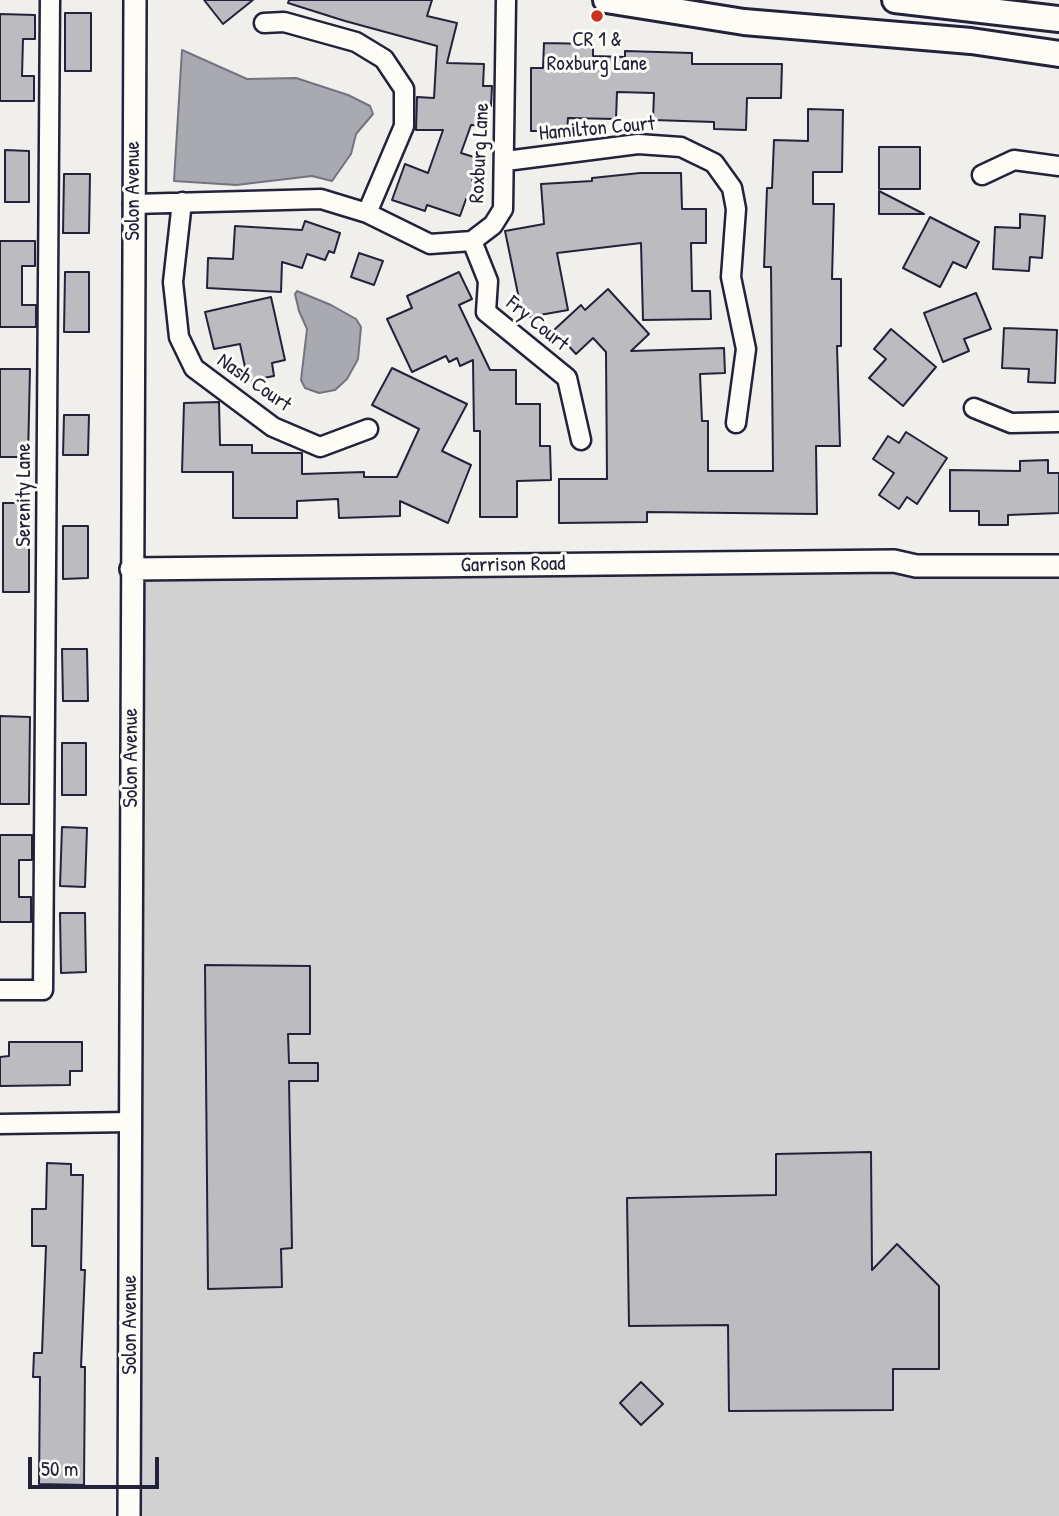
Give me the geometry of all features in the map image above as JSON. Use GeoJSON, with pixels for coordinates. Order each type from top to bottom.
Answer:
{"type":"FeatureCollection","features":[{"type":"Feature","properties":{"kind":"main road"},"geometry":{"type":"LineString","coordinates":[[606,0],[744,22],[971,41],[1059,54]]}},
{"type":"Feature","properties":{"kind":"main road"},"geometry":{"type":"LineString","coordinates":[[895,0],[971,3],[1059,19]]}},
{"type":"Feature","properties":{"kind":"street","name":"Serenity Lane"},"geometry":{"type":"LineString","coordinates":[[0,990],[43,990],[50,0]]}},
{"type":"Feature","properties":{"kind":"street","name":"Solon Avenue"},"geometry":{"type":"LineString","coordinates":[[129,1516],[135,0]]}},
{"type":"Feature","properties":{"kind":"street","name":"Roxburg Lane"},"geometry":{"type":"LineString","coordinates":[[472,241],[493,225],[503,209],[506,161],[506,0]]}},
{"type":"Feature","properties":{"kind":"street"},"geometry":{"type":"LineString","coordinates":[[971,3],[971,41]]}},
{"type":"Feature","properties":{"kind":"street"},"geometry":{"type":"LineString","coordinates":[[264,23],[284,22],[356,42],[384,59],[404,89],[404,126],[367,213]]}},
{"type":"Feature","properties":{"kind":"street","name":"Hamilton Court"},"geometry":{"type":"LineString","coordinates":[[506,161],[638,144],[681,147],[714,163],[732,188],[736,209],[731,277],[746,349],[736,423]]}},
{"type":"Feature","properties":{"kind":"street"},"geometry":{"type":"LineString","coordinates":[[982,175],[1014,160],[1059,166]]}},
{"type":"Feature","properties":{"kind":"street"},"geometry":{"type":"LineString","coordinates":[[133,204],[321,199],[367,213],[429,244],[472,241]]}},
{"type":"Feature","properties":{"kind":"street","name":"Nash Court"},"geometry":{"type":"LineString","coordinates":[[181,202],[173,282],[179,337],[194,368],[273,427],[320,447],[368,429]]}},
{"type":"Feature","properties":{"kind":"street","name":"Fry Court"},"geometry":{"type":"LineString","coordinates":[[472,241],[488,281],[486,312],[567,378],[581,440]]}},
{"type":"Feature","properties":{"kind":"street"},"geometry":{"type":"LineString","coordinates":[[974,408],[1011,422],[1059,422]]}},
{"type":"Feature","properties":{"kind":"street","name":"Garrison Road"},"geometry":{"type":"LineString","coordinates":[[894,561],[917,555],[1059,553]]}},
{"type":"Feature","properties":{"kind":"street","name":"Garrison Road"},"geometry":{"type":"LineString","coordinates":[[131,569],[894,561],[916,566],[1059,566]]}},
{"type":"Feature","properties":{"kind":"street"},"geometry":{"type":"LineString","coordinates":[[0,1124],[131,1122]]}},
{"type":"Feature","properties":{"kind":"shaded area"},"geometry":{"type":"Polygon","coordinates":[[[182,50],[247,79],[296,78],[348,95],[370,106],[373,114],[356,134],[351,154],[332,181],[312,176],[236,185],[174,181],[182,50]]]}},
{"type":"Feature","properties":{"kind":"shaded area"},"geometry":{"type":"Polygon","coordinates":[[[297,291],[356,319],[361,327],[358,359],[347,379],[335,390],[319,393],[305,388],[301,380],[307,329],[299,311],[295,294],[297,291]]]}},
{"type":"Feature","properties":{"kind":"shaded area"},"geometry":{"type":"Polygon","coordinates":[[[887,570],[1059,575],[1059,1516],[139,1516],[144,578],[887,570]]]}},
{"type":"Feature","properties":{"kind":"building"},"geometry":{"type":"Polygon","coordinates":[[[204,0],[253,0],[223,24],[204,0]]]}},
{"type":"Feature","properties":{"kind":"building"},"geometry":{"type":"Polygon","coordinates":[[[289,0],[432,0],[427,16],[457,23],[447,63],[484,64],[483,86],[492,86],[491,106],[486,106],[485,126],[471,125],[461,153],[480,159],[472,181],[478,184],[472,201],[466,199],[460,216],[427,205],[425,211],[392,200],[405,164],[428,173],[443,130],[416,130],[417,97],[434,98],[437,46],[345,21],[288,3],[289,0]]]}},
{"type":"Feature","properties":{"kind":"building"},"geometry":{"type":"Polygon","coordinates":[[[65,13],[91,13],[91,71],[65,71],[65,13]]]}},
{"type":"Feature","properties":{"kind":"building"},"geometry":{"type":"Polygon","coordinates":[[[0,14],[35,15],[35,39],[23,39],[22,76],[34,76],[34,101],[0,101],[0,14]]]}},
{"type":"Feature","properties":{"kind":"building"},"geometry":{"type":"Polygon","coordinates":[[[544,43],[593,44],[593,56],[625,57],[625,51],[692,53],[692,64],[782,64],[781,98],[747,98],[746,130],[714,129],[714,122],[653,120],[654,93],[617,92],[616,119],[568,118],[567,131],[531,131],[531,68],[543,68],[544,43]]]}},
{"type":"Feature","properties":{"kind":"building"},"geometry":{"type":"Polygon","coordinates":[[[808,109],[843,110],[842,172],[813,172],[813,204],[834,204],[832,279],[841,279],[841,346],[837,346],[840,446],[816,446],[817,514],[647,512],[647,522],[559,523],[559,479],[607,479],[606,352],[593,338],[576,354],[554,330],[581,305],[585,310],[608,289],[649,334],[631,351],[724,348],[725,373],[700,374],[702,421],[708,421],[708,471],[773,471],[771,267],[764,267],[767,188],[772,188],[774,140],[808,141],[808,109]]]}},
{"type":"Feature","properties":{"kind":"building"},"geometry":{"type":"Polygon","coordinates":[[[879,147],[920,147],[920,189],[879,189],[879,147]]]}},
{"type":"Feature","properties":{"kind":"building"},"geometry":{"type":"Polygon","coordinates":[[[5,150],[29,151],[29,202],[5,202],[5,150]]]}},
{"type":"Feature","properties":{"kind":"building"},"geometry":{"type":"Polygon","coordinates":[[[640,173],[681,173],[682,209],[706,209],[706,243],[691,243],[692,291],[710,291],[711,319],[643,320],[641,243],[557,253],[568,310],[523,318],[505,231],[544,224],[541,184],[592,181],[592,178],[640,173]]]}},
{"type":"Feature","properties":{"kind":"building"},"geometry":{"type":"Polygon","coordinates":[[[64,174],[90,174],[89,233],[63,233],[64,174]]]}},
{"type":"Feature","properties":{"kind":"building"},"geometry":{"type":"Polygon","coordinates":[[[879,191],[924,214],[879,214],[879,191]]]}},
{"type":"Feature","properties":{"kind":"building"},"geometry":{"type":"Polygon","coordinates":[[[1020,214],[1045,216],[1042,258],[1030,257],[1029,271],[993,269],[995,227],[1020,228],[1020,214]]]}},
{"type":"Feature","properties":{"kind":"building"},"geometry":{"type":"Polygon","coordinates":[[[930,217],[979,242],[966,268],[953,262],[940,287],[903,268],[930,217]]]}},
{"type":"Feature","properties":{"kind":"building"},"geometry":{"type":"Polygon","coordinates":[[[305,221],[340,233],[334,253],[329,251],[325,260],[307,254],[302,268],[282,262],[281,292],[207,288],[208,258],[233,259],[235,226],[302,230],[305,221]]]}},
{"type":"Feature","properties":{"kind":"building"},"geometry":{"type":"Polygon","coordinates":[[[0,241],[35,241],[35,266],[22,266],[22,305],[36,305],[36,327],[0,327],[0,241]]]}},
{"type":"Feature","properties":{"kind":"building"},"geometry":{"type":"Polygon","coordinates":[[[359,253],[383,261],[374,285],[351,277],[359,253]]]}},
{"type":"Feature","properties":{"kind":"building"},"geometry":{"type":"Polygon","coordinates":[[[65,272],[89,272],[89,332],[64,332],[65,272]]]}},
{"type":"Feature","properties":{"kind":"building"},"geometry":{"type":"Polygon","coordinates":[[[459,272],[472,299],[459,305],[490,370],[516,370],[516,404],[540,404],[540,446],[550,446],[551,480],[517,481],[517,517],[480,517],[480,431],[474,431],[473,360],[460,366],[457,358],[449,362],[446,356],[412,372],[387,319],[412,308],[407,296],[459,272]]]}},
{"type":"Feature","properties":{"kind":"building"},"geometry":{"type":"Polygon","coordinates":[[[976,293],[991,329],[964,339],[969,351],[943,362],[924,313],[976,293]]]}},
{"type":"Feature","properties":{"kind":"building"},"geometry":{"type":"Polygon","coordinates":[[[271,297],[285,360],[272,363],[274,376],[248,381],[240,344],[214,349],[205,312],[271,297]]]}},
{"type":"Feature","properties":{"kind":"building"},"geometry":{"type":"Polygon","coordinates":[[[1004,328],[1057,330],[1055,383],[1028,382],[1029,369],[1002,368],[1004,328]]]}},
{"type":"Feature","properties":{"kind":"building"},"geometry":{"type":"Polygon","coordinates":[[[891,329],[936,367],[903,406],[869,378],[886,359],[874,349],[891,329]]]}},
{"type":"Feature","properties":{"kind":"building"},"geometry":{"type":"Polygon","coordinates":[[[392,368],[467,404],[442,451],[471,465],[448,523],[400,501],[400,516],[339,518],[338,499],[297,501],[297,518],[233,518],[233,472],[182,472],[184,403],[219,402],[220,445],[252,445],[252,453],[302,453],[302,474],[364,472],[364,477],[397,477],[419,429],[372,405],[392,368]]]}},
{"type":"Feature","properties":{"kind":"building"},"geometry":{"type":"Polygon","coordinates":[[[0,369],[30,369],[28,457],[0,457],[0,369]]]}},
{"type":"Feature","properties":{"kind":"building"},"geometry":{"type":"Polygon","coordinates":[[[64,415],[89,415],[88,455],[63,455],[64,415]]]}},
{"type":"Feature","properties":{"kind":"building"},"geometry":{"type":"Polygon","coordinates":[[[906,432],[947,458],[917,504],[907,497],[899,509],[879,495],[894,473],[873,459],[888,436],[899,443],[906,432]]]}},
{"type":"Feature","properties":{"kind":"building"},"geometry":{"type":"Polygon","coordinates":[[[1048,460],[1048,473],[1059,473],[1059,513],[1008,515],[1008,525],[979,525],[979,511],[950,511],[950,470],[1020,471],[1020,461],[1048,460]]]}},
{"type":"Feature","properties":{"kind":"building"},"geometry":{"type":"Polygon","coordinates":[[[3,503],[29,503],[29,592],[3,592],[3,503]]]}},
{"type":"Feature","properties":{"kind":"building"},"geometry":{"type":"Polygon","coordinates":[[[63,526],[88,526],[88,578],[63,579],[63,526]]]}},
{"type":"Feature","properties":{"kind":"building"},"geometry":{"type":"Polygon","coordinates":[[[62,649],[87,649],[88,701],[63,701],[62,649]]]}},
{"type":"Feature","properties":{"kind":"building"},"geometry":{"type":"Polygon","coordinates":[[[0,716],[30,717],[29,804],[0,804],[0,716]]]}},
{"type":"Feature","properties":{"kind":"building"},"geometry":{"type":"Polygon","coordinates":[[[62,743],[86,743],[86,795],[62,795],[62,743]]]}},
{"type":"Feature","properties":{"kind":"building"},"geometry":{"type":"Polygon","coordinates":[[[62,827],[87,828],[85,887],[60,886],[62,827]]]}},
{"type":"Feature","properties":{"kind":"building"},"geometry":{"type":"Polygon","coordinates":[[[0,835],[32,835],[32,860],[19,860],[19,897],[31,897],[31,922],[0,922],[0,835]]]}},
{"type":"Feature","properties":{"kind":"building"},"geometry":{"type":"Polygon","coordinates":[[[60,913],[85,913],[86,972],[61,973],[60,913]]]}},
{"type":"Feature","properties":{"kind":"building"},"geometry":{"type":"Polygon","coordinates":[[[205,965],[310,966],[310,1034],[288,1034],[289,1063],[318,1063],[318,1081],[289,1081],[292,1248],[281,1249],[282,1287],[208,1289],[205,965]]]}},
{"type":"Feature","properties":{"kind":"building"},"geometry":{"type":"Polygon","coordinates":[[[9,1042],[82,1042],[82,1071],[70,1071],[70,1085],[0,1086],[0,1057],[9,1056],[9,1042]]]}},
{"type":"Feature","properties":{"kind":"building"},"geometry":{"type":"Polygon","coordinates":[[[871,1152],[872,1270],[897,1244],[939,1286],[939,1369],[893,1369],[893,1410],[729,1411],[728,1325],[629,1326],[627,1198],[776,1195],[776,1154],[871,1152]]]}},
{"type":"Feature","properties":{"kind":"building"},"geometry":{"type":"Polygon","coordinates":[[[47,1163],[71,1164],[71,1175],[83,1175],[81,1270],[85,1270],[81,1367],[85,1367],[84,1485],[39,1484],[40,1377],[33,1377],[34,1353],[42,1353],[46,1246],[32,1246],[32,1209],[46,1209],[47,1163]]]}},
{"type":"Feature","properties":{"kind":"building"},"geometry":{"type":"Polygon","coordinates":[[[641,1382],[663,1404],[641,1425],[620,1403],[641,1382]]]}},
{"type":"Feature","properties":{"kind":"place","name":"CR 1 & Roxburg Lane"},"geometry":{"type":"Point","coordinates":[597,16]}}]}
